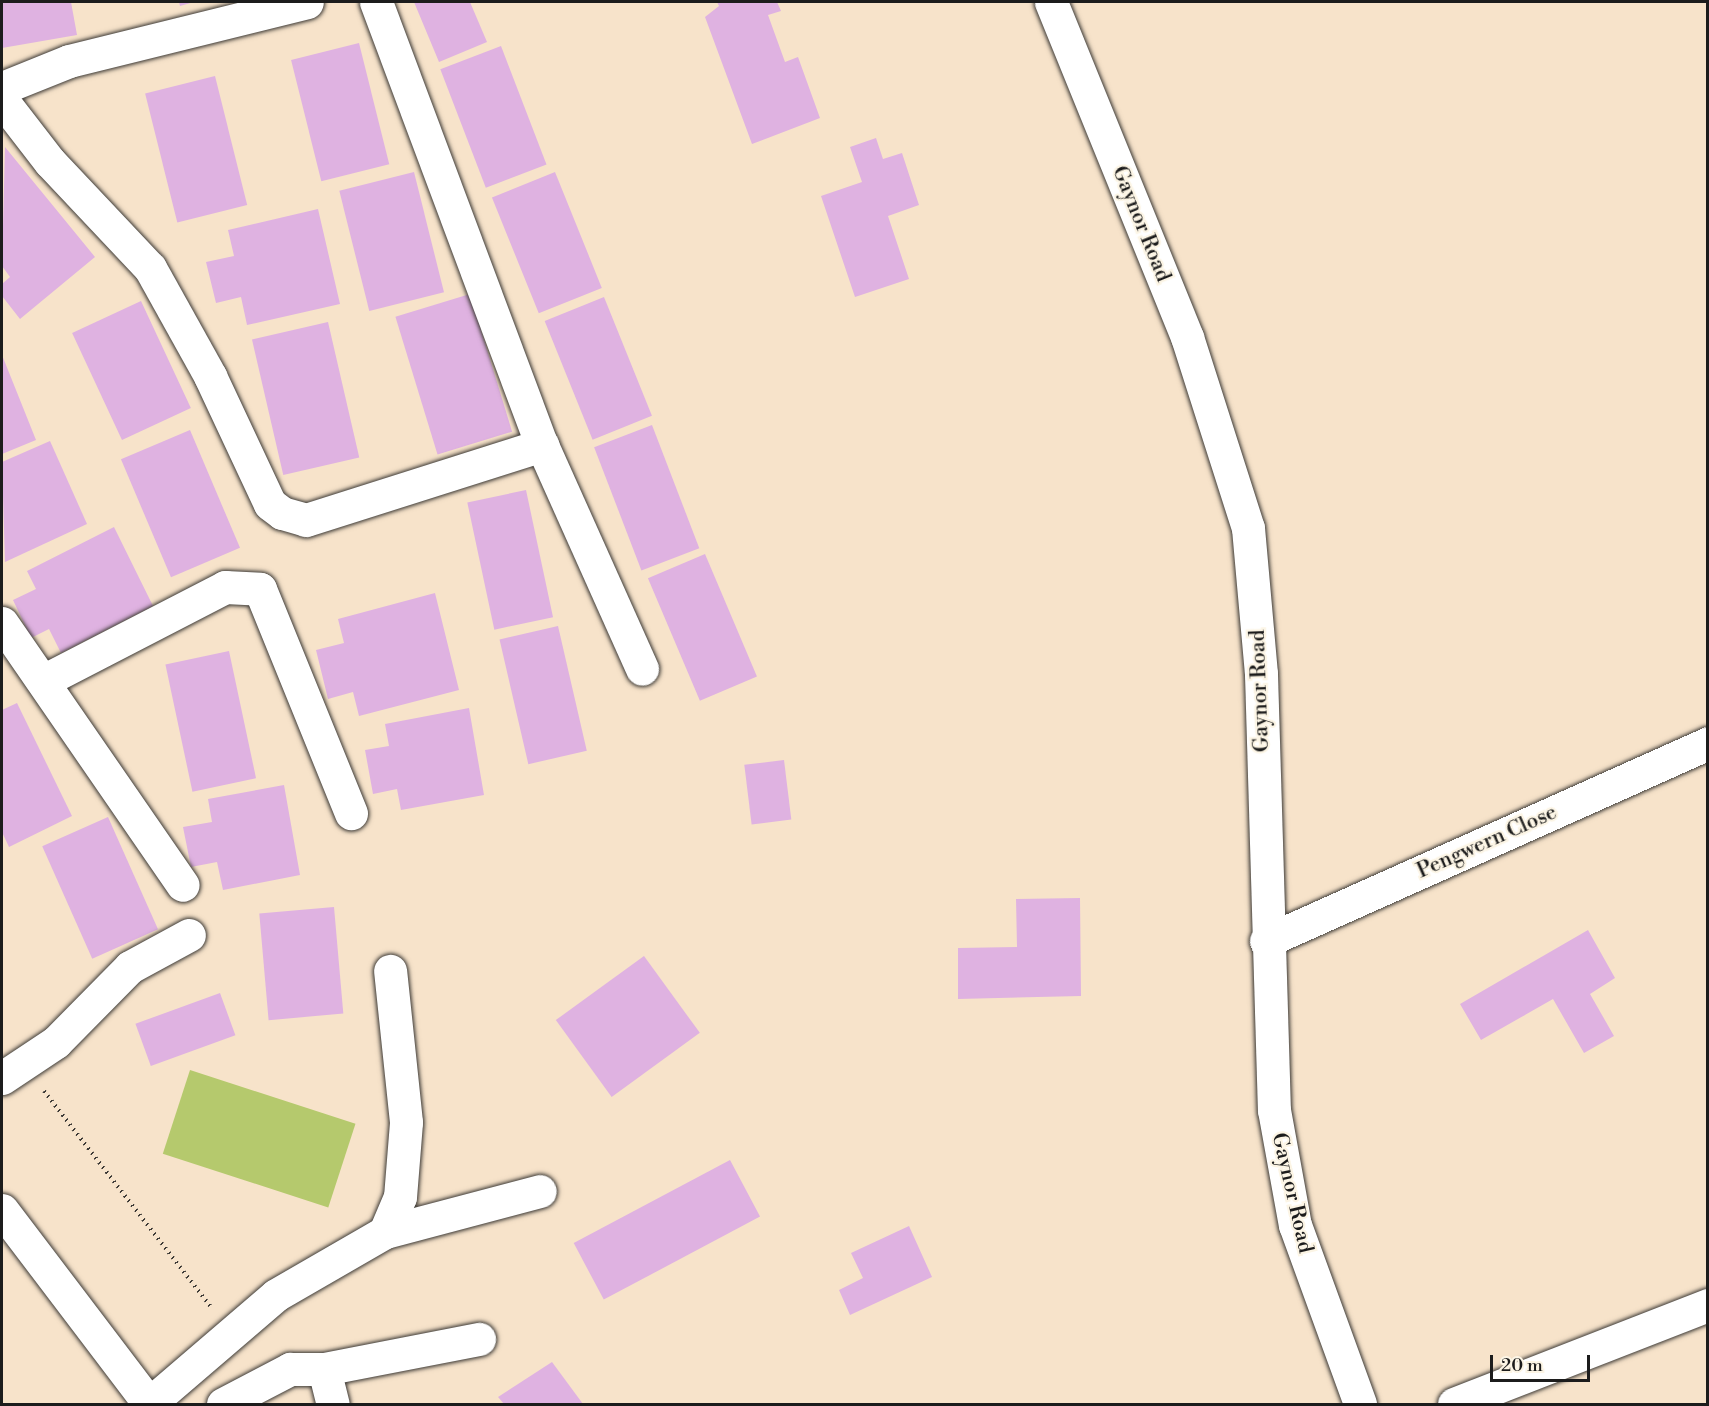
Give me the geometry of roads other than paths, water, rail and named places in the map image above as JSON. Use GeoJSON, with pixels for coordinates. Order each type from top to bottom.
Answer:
{"type":"FeatureCollection","features":[{"type":"Feature","properties":{"kind":"main road"},"geometry":{"type":"LineString","coordinates":[[2,88],[69,61],[308,2]]}},
{"type":"Feature","properties":{"kind":"main road"},"geometry":{"type":"LineString","coordinates":[[375,2],[542,445],[642,669]]}},
{"type":"Feature","properties":{"kind":"main road","name":"Gaynor Road"},"geometry":{"type":"LineString","coordinates":[[1051,2],[1187,337],[1248,528],[1260,674],[1266,941],[1282,1170],[1295,1225],[1360,1404]]}},
{"type":"Feature","properties":{"kind":"main road"},"geometry":{"type":"LineString","coordinates":[[2,100],[50,162],[150,268],[206,366],[270,504],[282,513],[306,520],[542,445]]}},
{"type":"Feature","properties":{"kind":"main road"},"geometry":{"type":"LineString","coordinates":[[45,680],[225,587],[260,589],[351,813]]}},
{"type":"Feature","properties":{"kind":"main road"},"geometry":{"type":"LineString","coordinates":[[2,623],[45,680],[183,885]]}},
{"type":"Feature","properties":{"kind":"main road","name":"Pengwern Close"},"geometry":{"type":"LineString","coordinates":[[1266,941],[1707,743]]}},
{"type":"Feature","properties":{"kind":"main road"},"geometry":{"type":"LineString","coordinates":[[12,1071],[56,1042],[130,968],[189,935]]}},
{"type":"Feature","properties":{"kind":"main road"},"geometry":{"type":"LineString","coordinates":[[386,1232],[400,1197],[406,1122],[390,971]]}},
{"type":"Feature","properties":{"kind":"main road"},"geometry":{"type":"LineString","coordinates":[[2,1210],[149,1404],[276,1295],[386,1232],[540,1191]]}},
{"type":"Feature","properties":{"kind":"main road"},"geometry":{"type":"LineString","coordinates":[[1454,1404],[1707,1305]]}},
{"type":"Feature","properties":{"kind":"main road"},"geometry":{"type":"LineString","coordinates":[[224,1404],[290,1369],[324,1369],[479,1339]]}},
{"type":"Feature","properties":{"kind":"main road"},"geometry":{"type":"LineString","coordinates":[[324,1369],[333,1404]]}}]}
